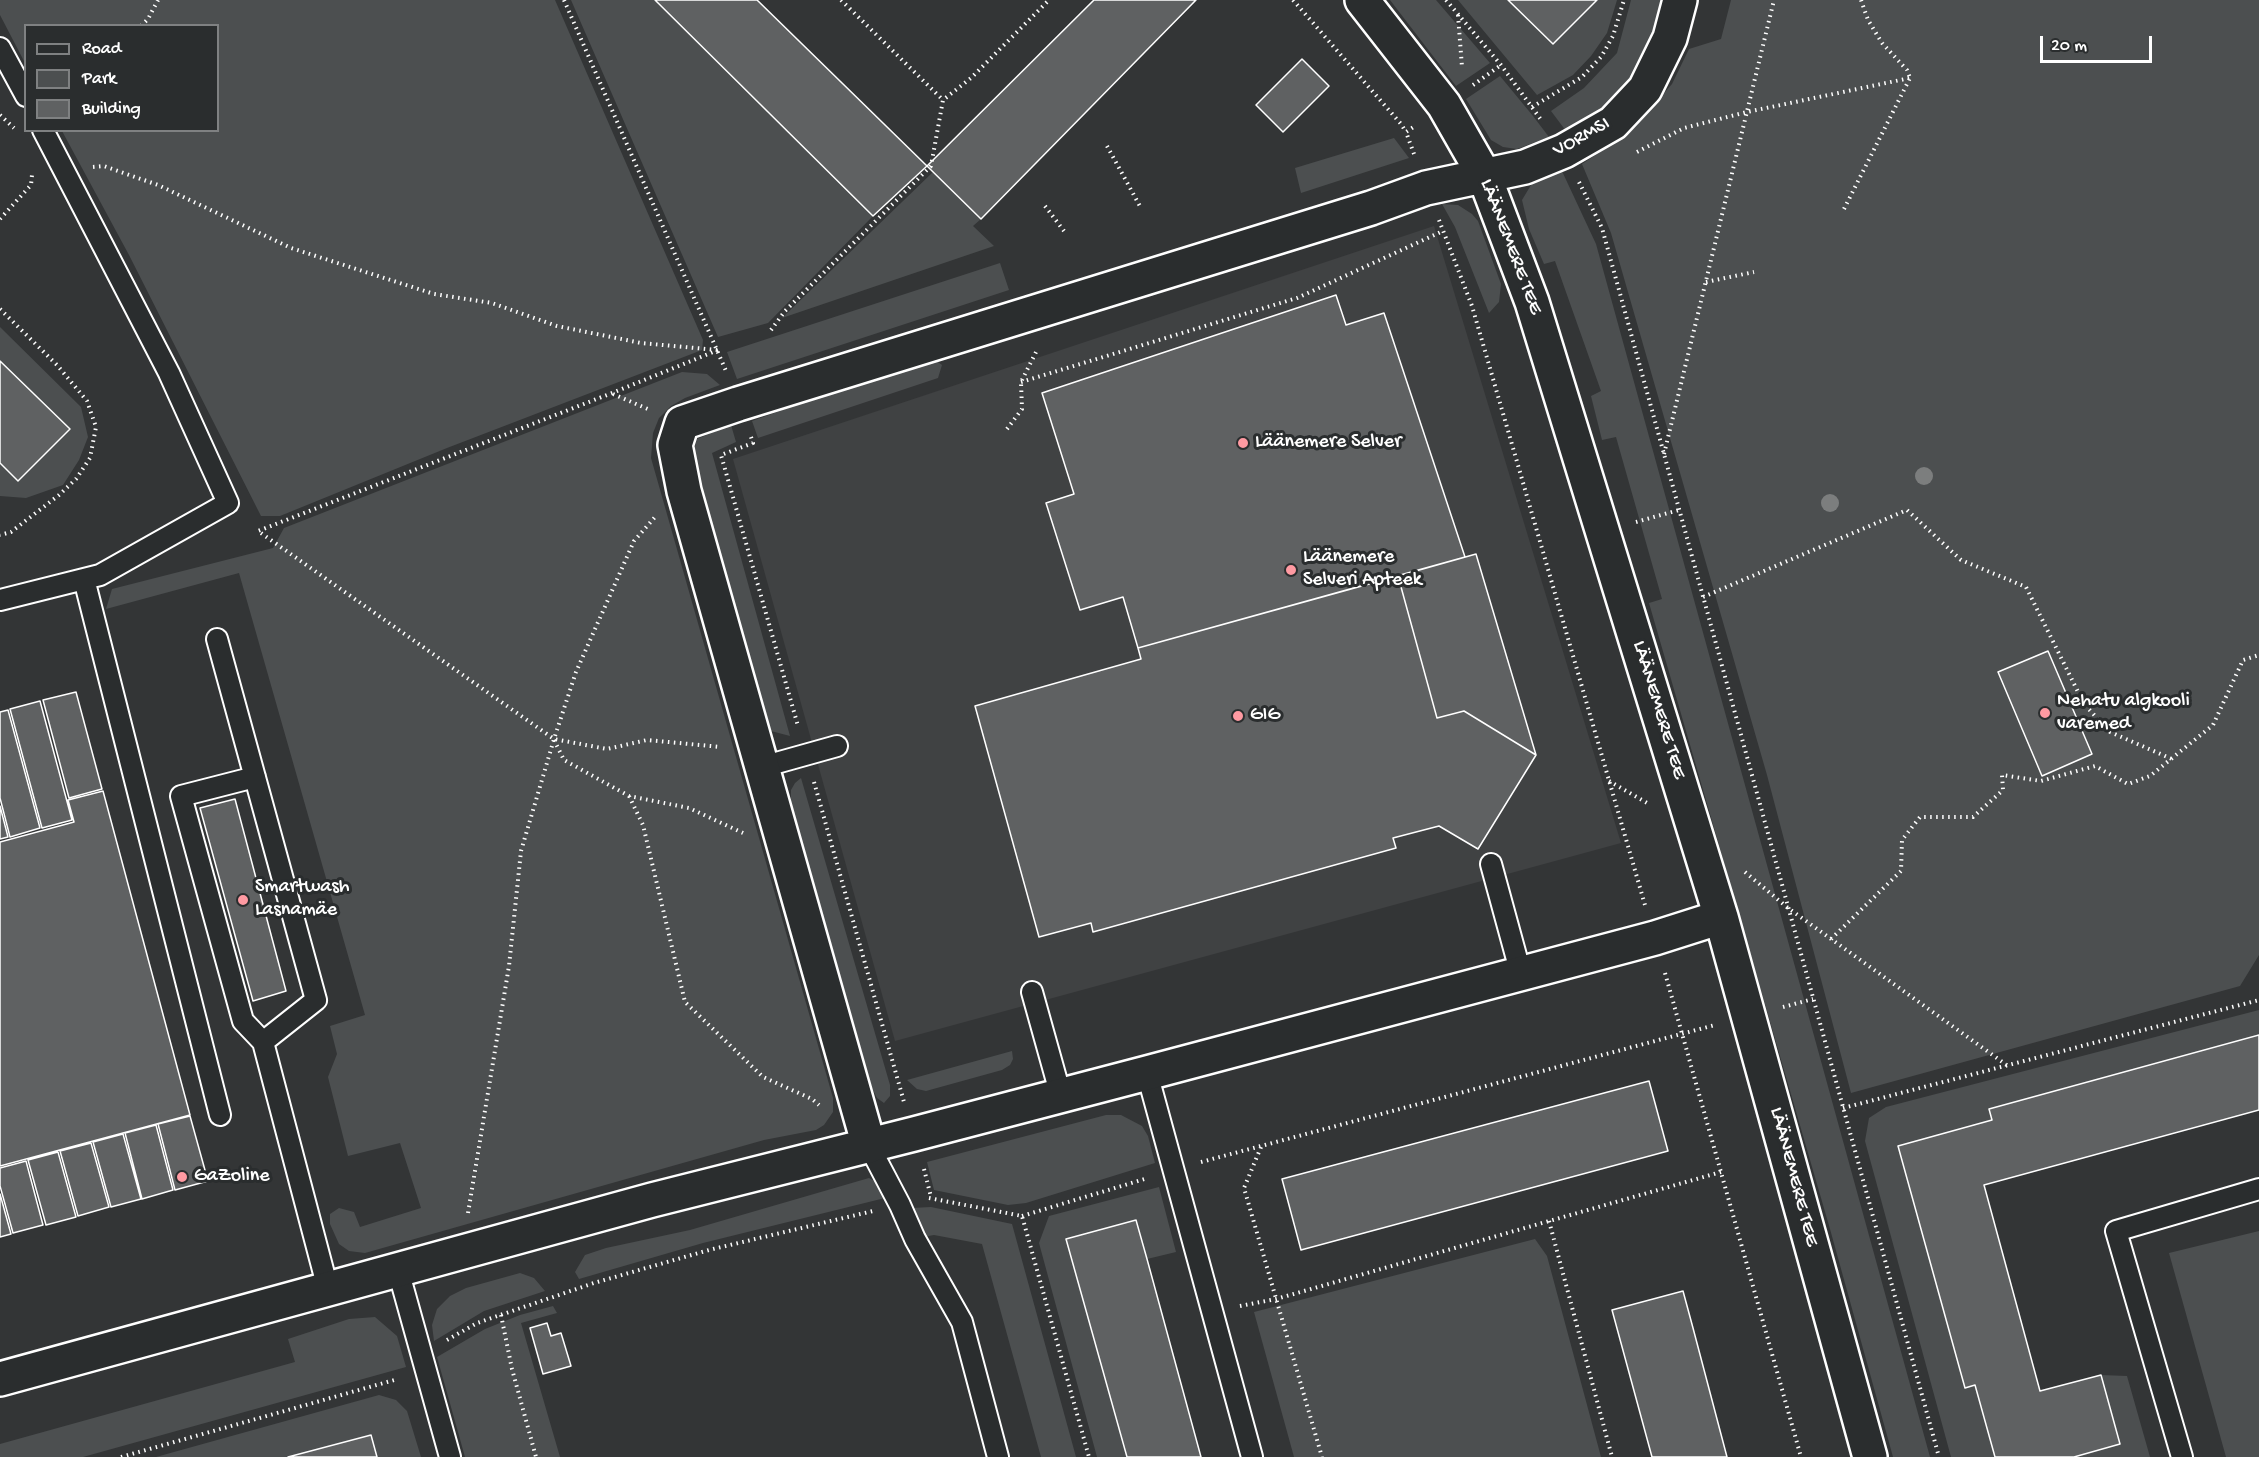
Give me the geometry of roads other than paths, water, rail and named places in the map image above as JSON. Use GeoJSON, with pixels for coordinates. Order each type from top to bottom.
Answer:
{"type":"FeatureCollection","features":[{"type":"Feature","properties":{"kind":"street","name":"LÄÄNEMERE TEE"},"geometry":{"type":"LineString","coordinates":[[1362,0],[1444,105],[1484,175],[1532,302],[1721,917],[1870,1457]]}},
{"type":"Feature","properties":{"kind":"street","name":"VORMSI"},"geometry":{"type":"LineString","coordinates":[[759,759],[684,491],[675,445],[682,423],[1371,208],[1426,188],[1525,167],[1564,151],[1613,123],[1645,89],[1670,38],[1680,0]]}},
{"type":"Feature","properties":{"kind":"street"},"geometry":{"type":"LineString","coordinates":[[759,759],[869,1146]]}},
{"type":"Feature","properties":{"kind":"street"},"geometry":{"type":"LineString","coordinates":[[0,1379],[652,1200],[1061,1096],[1655,938],[1721,917]]}},
{"type":"Feature","properties":{"kind":"lane"},"geometry":{"type":"LineString","coordinates":[[0,48],[24,92]]}},
{"type":"Feature","properties":{"kind":"lane"},"geometry":{"type":"LineString","coordinates":[[0,600],[100,575],[228,503],[169,373],[44,132]]}},
{"type":"Feature","properties":{"kind":"lane"},"geometry":{"type":"LineString","coordinates":[[84,579],[220,1114]]}},
{"type":"Feature","properties":{"kind":"lane"},"geometry":{"type":"LineString","coordinates":[[216,639],[316,1000],[263,1042]]}},
{"type":"Feature","properties":{"kind":"lane"},"geometry":{"type":"LineString","coordinates":[[759,759],[837,746]]}},
{"type":"Feature","properties":{"kind":"lane"},"geometry":{"type":"LineString","coordinates":[[255,777],[181,796],[243,1021],[263,1042],[328,1289]]}},
{"type":"Feature","properties":{"kind":"lane"},"geometry":{"type":"LineString","coordinates":[[1491,864],[1521,974]]}},
{"type":"Feature","properties":{"kind":"lane"},"geometry":{"type":"LineString","coordinates":[[1032,992],[1061,1096]]}},
{"type":"Feature","properties":{"kind":"lane"},"geometry":{"type":"LineString","coordinates":[[1147,1073],[1252,1457]]}},
{"type":"Feature","properties":{"kind":"lane"},"geometry":{"type":"LineString","coordinates":[[869,1146],[915,1239],[962,1322],[998,1457]]}},
{"type":"Feature","properties":{"kind":"lane"},"geometry":{"type":"LineString","coordinates":[[2182,1457],[2116,1231],[2259,1189]]}},
{"type":"Feature","properties":{"kind":"lane"},"geometry":{"type":"LineString","coordinates":[[398,1270],[450,1457]]}},
{"type":"Feature","properties":{"kind":"place","name":"Läänemere Selver"},"geometry":{"type":"Point","coordinates":[1243,443]}},
{"type":"Feature","properties":{"kind":"place","name":"Läänemere Selveri Apteek"},"geometry":{"type":"Point","coordinates":[1291,570]}},
{"type":"Feature","properties":{"kind":"place","name":"Nehatu algkooli varemed"},"geometry":{"type":"Point","coordinates":[2045,713]}},
{"type":"Feature","properties":{"kind":"place","name":"GIG"},"geometry":{"type":"Point","coordinates":[1238,716]}},
{"type":"Feature","properties":{"kind":"place","name":"Smartwash Lasnamäe"},"geometry":{"type":"Point","coordinates":[243,900]}},
{"type":"Feature","properties":{"kind":"place","name":"GaZoline"},"geometry":{"type":"Point","coordinates":[182,1177]}}]}
